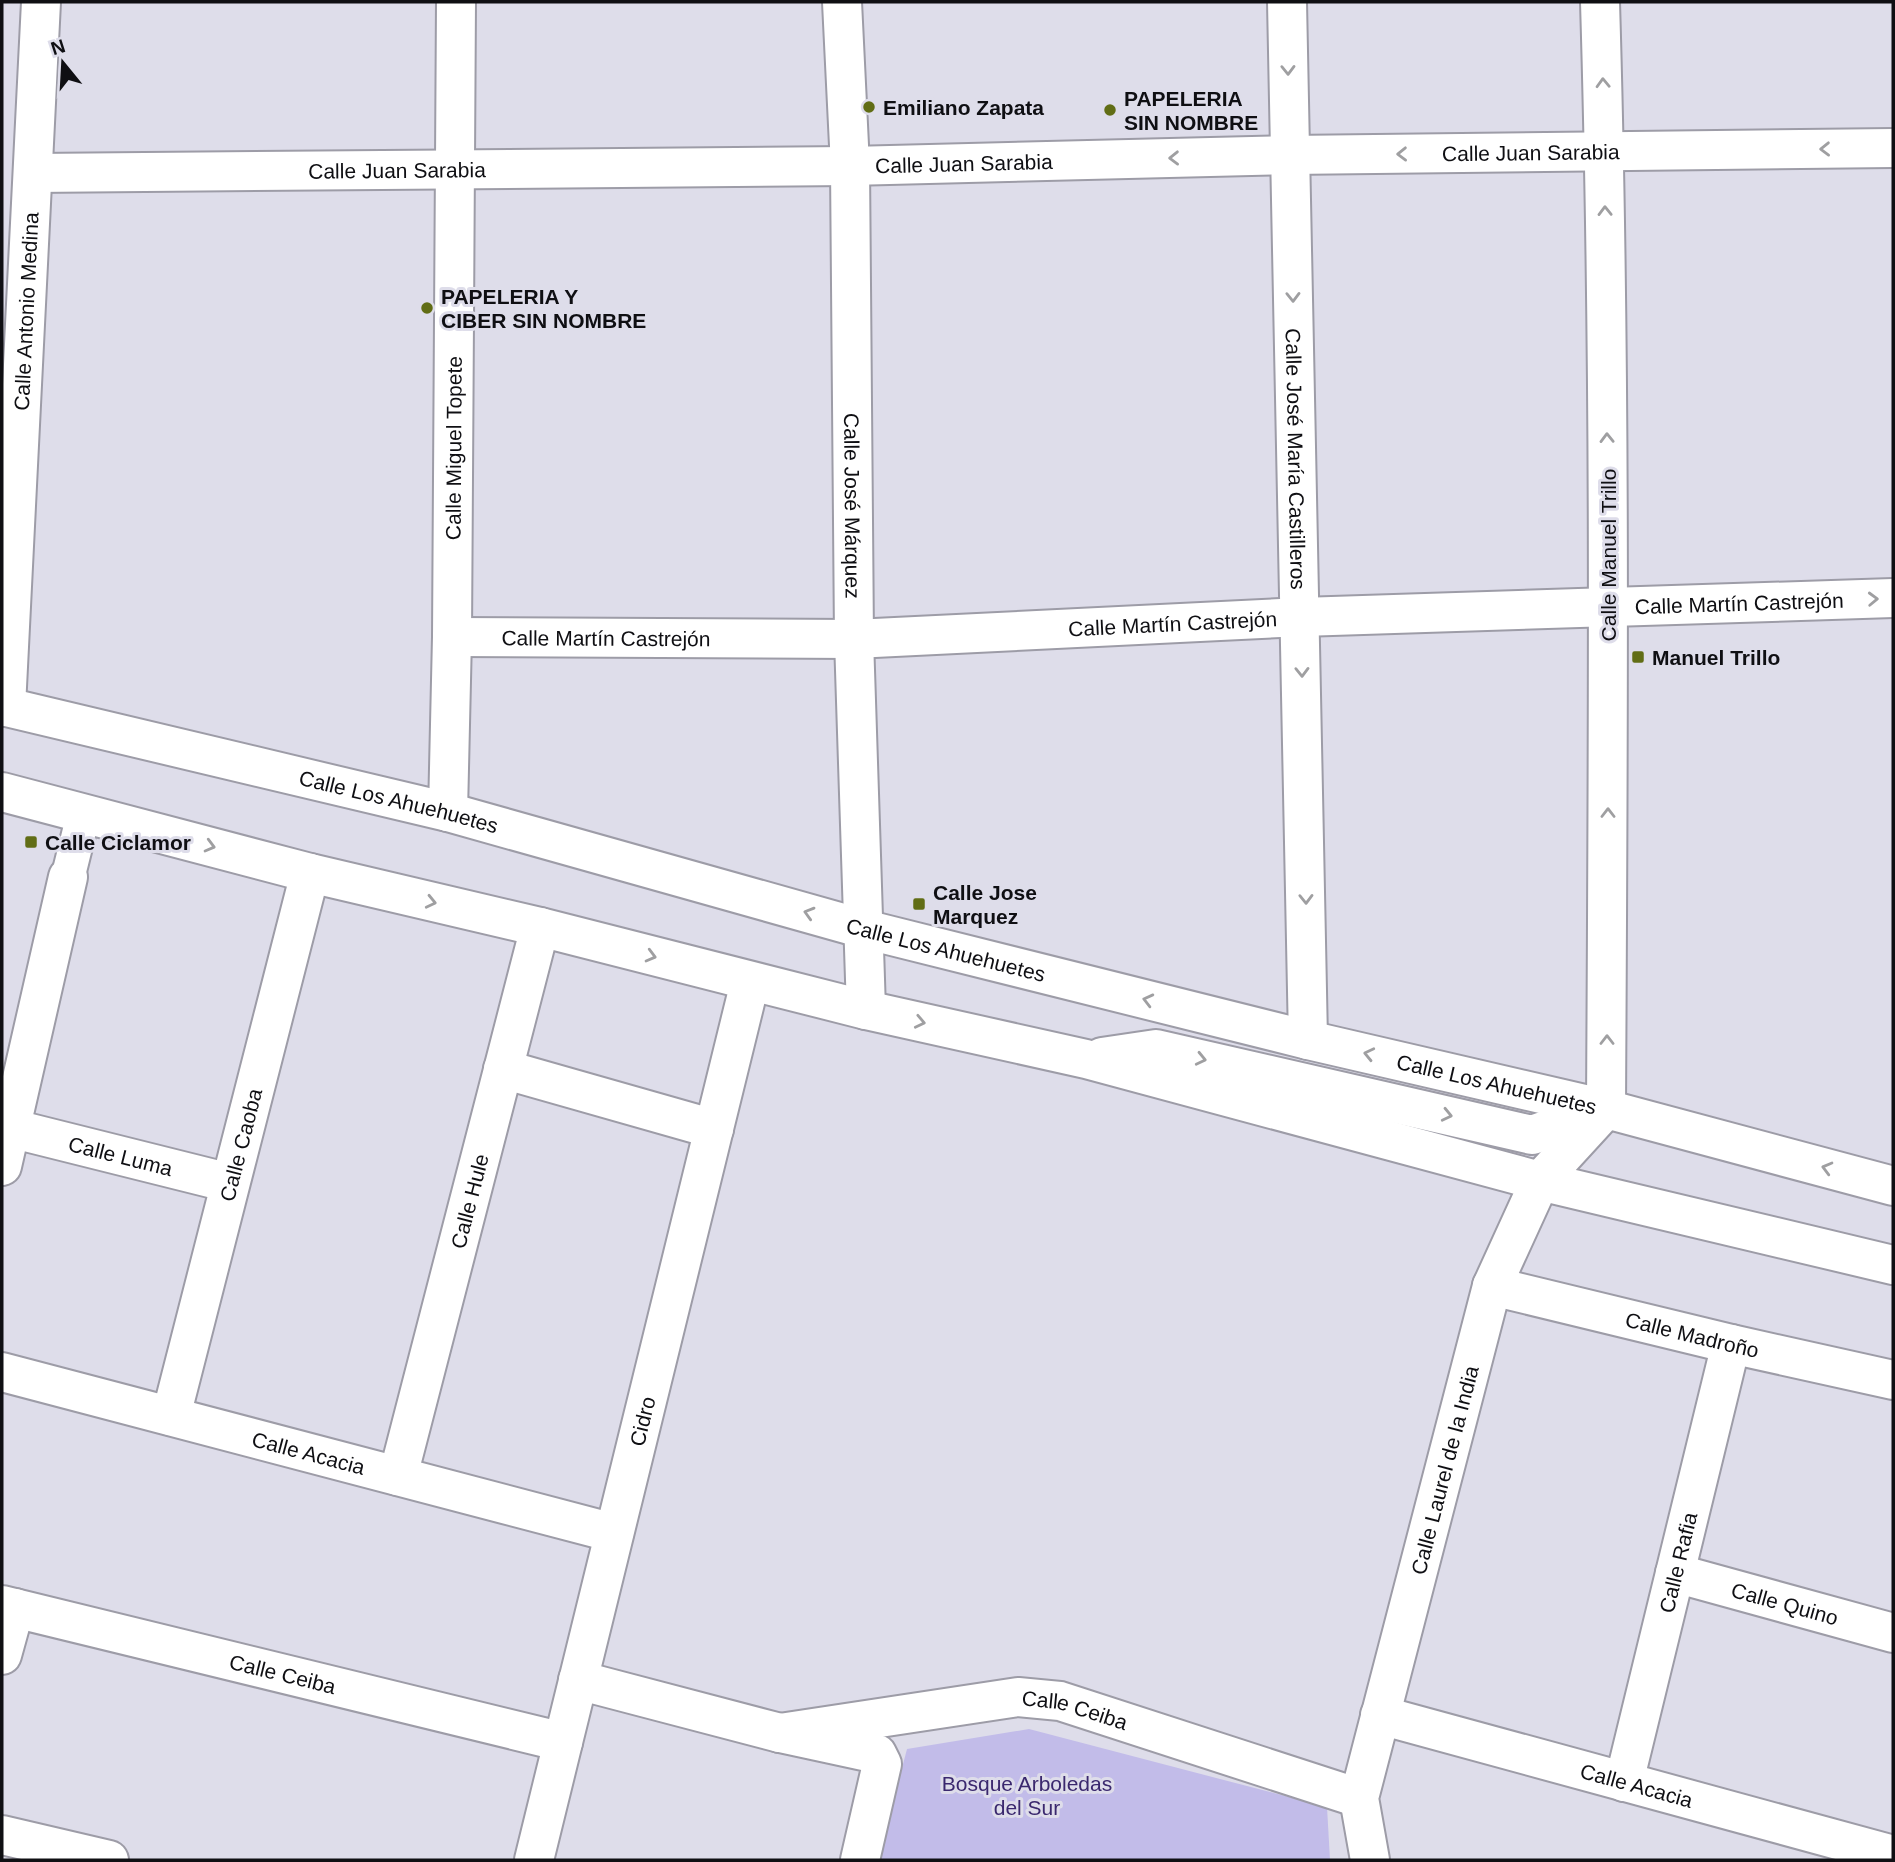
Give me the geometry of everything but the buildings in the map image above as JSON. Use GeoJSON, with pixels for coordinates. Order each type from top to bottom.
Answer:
{"type":"FeatureCollection","features":[{"type":"Feature","properties":{"kind":"street","name":"Calle Antonio Medina"},"geometry":{"type":"LineString","coordinates":[[4,706],[41,2]]}},
{"type":"Feature","properties":{"kind":"street","name":"Calle Miguel Topete"},"geometry":{"type":"LineString","coordinates":[[447,812],[452,637],[456,2]]}},
{"type":"Feature","properties":{"kind":"street","name":"Calle José Márquez"},"geometry":{"type":"LineString","coordinates":[[842,2],[850,166],[854,639],[866,1010]]}},
{"type":"Feature","properties":{"kind":"street","name":"Calle José María Castilleros"},"geometry":{"type":"LineString","coordinates":[[1287,2],[1308,1040]]}},
{"type":"Feature","properties":{"kind":"street","name":"Calle Manuel Trillo"},"geometry":{"type":"LineString","coordinates":[[1600,2],[1605,151],[1609,607],[1606,1109]]}},
{"type":"Feature","properties":{"kind":"street","name":"Calle Juan Sarabia"},"geometry":{"type":"LineString","coordinates":[[33,173],[850,166],[1289,155],[1893,148]]}},
{"type":"Feature","properties":{"kind":"street","name":"Calle Martín Castrejón"},"geometry":{"type":"LineString","coordinates":[[452,637],[854,639],[1301,617],[1893,598]]}},
{"type":"Feature","properties":{"kind":"street","name":"Calle Los Ahuehuetes"},"geometry":{"type":"LineString","coordinates":[[4,706],[447,812],[864,929],[1308,1040],[1606,1109],[1893,1186]]}},
{"type":"Feature","properties":{"kind":"street"},"geometry":{"type":"LineString","coordinates":[[2,792],[310,873],[540,927],[750,982],[1086,1059],[1540,1181],[1893,1265]]}},
{"type":"Feature","properties":{"kind":"street"},"geometry":{"type":"LineString","coordinates":[[2,1166],[84,812]]}},
{"type":"Feature","properties":{"kind":"street","name":"Calle Caoba"},"geometry":{"type":"LineString","coordinates":[[171,1416],[310,873]]}},
{"type":"Feature","properties":{"kind":"street","name":"Calle Hule"},"geometry":{"type":"LineString","coordinates":[[398,1476],[540,927]]}},
{"type":"Feature","properties":{"kind":"street","name":"Cidro"},"geometry":{"type":"LineString","coordinates":[[534,1860],[750,982]]}},
{"type":"Feature","properties":{"kind":"street"},"geometry":{"type":"LineString","coordinates":[[1086,1059],[1156,1049],[1532,1135],[1606,1109]]}},
{"type":"Feature","properties":{"kind":"street"},"geometry":{"type":"LineString","coordinates":[[503,1069],[714,1129]]}},
{"type":"Feature","properties":{"kind":"street","name":"Calle Laurel de la India"},"geometry":{"type":"LineString","coordinates":[[1370,1860],[1359,1798],[1492,1286],[1540,1181],[1606,1109]]}},
{"type":"Feature","properties":{"kind":"street","name":"Calle Luma"},"geometry":{"type":"LineString","coordinates":[[10,1128],[230,1183]]}},
{"type":"Feature","properties":{"kind":"street","name":"Calle Madroño"},"geometry":{"type":"LineString","coordinates":[[1492,1286],[1893,1380]]}},
{"type":"Feature","properties":{"kind":"street","name":"Calle Rafia"},"geometry":{"type":"LineString","coordinates":[[1624,1782],[1731,1344]]}},
{"type":"Feature","properties":{"kind":"street","name":"Calle Acacia"},"geometry":{"type":"LineString","coordinates":[[2,1372],[614,1533]]}},
{"type":"Feature","properties":{"kind":"street","name":"Calle Quino"},"geometry":{"type":"LineString","coordinates":[[1675,1573],[1893,1633]]}},
{"type":"Feature","properties":{"kind":"street"},"geometry":{"type":"LineString","coordinates":[[2,1655],[8,1606]]}},
{"type":"Feature","properties":{"kind":"street","name":"Calle Ceiba"},"geometry":{"type":"LineString","coordinates":[[8,1606],[563,1742]]}},
{"type":"Feature","properties":{"kind":"street","name":"Calle Ceiba"},"geometry":{"type":"LineString","coordinates":[[578,1680],[780,1733],[871,1752],[882,1763],[860,1860]]}},
{"type":"Feature","properties":{"kind":"street","name":"Calle Ceiba"},"geometry":{"type":"LineString","coordinates":[[780,1733],[1018,1697],[1060,1701],[1359,1798]]}},
{"type":"Feature","properties":{"kind":"street","name":"Calle Acacia"},"geometry":{"type":"LineString","coordinates":[[1380,1714],[1893,1855]]}},
{"type":"Feature","properties":{"kind":"street"},"geometry":{"type":"LineString","coordinates":[[2,1835],[59,1854],[109,1860]]}},
{"type":"Feature","properties":{"kind":"green space","name":"Bosque Arboledas del Sur"},"geometry":{"type":"Polygon","coordinates":[[[1029,1729],[1327,1807],[1330,1860],[878,1860],[907,1749],[1029,1729]]]}},
{"type":"Feature","properties":{"kind":"place","name":"Emiliano Zapata"},"geometry":{"type":"Point","coordinates":[869,107]}},
{"type":"Feature","properties":{"kind":"place","name":"PAPELERIA SIN NOMBRE"},"geometry":{"type":"Point","coordinates":[1110,110]}},
{"type":"Feature","properties":{"kind":"place","name":"PAPELERIA Y CIBER SIN NOMBRE"},"geometry":{"type":"Point","coordinates":[427,308]}},
{"type":"Feature","properties":{"kind":"place","name":"Manuel Trillo"},"geometry":{"type":"Point","coordinates":[1638,657]}},
{"type":"Feature","properties":{"kind":"place","name":"Calle Ciclamor"},"geometry":{"type":"Point","coordinates":[31,842]}},
{"type":"Feature","properties":{"kind":"place","name":"Calle Jose Marquez"},"geometry":{"type":"Point","coordinates":[919,904]}}]}
